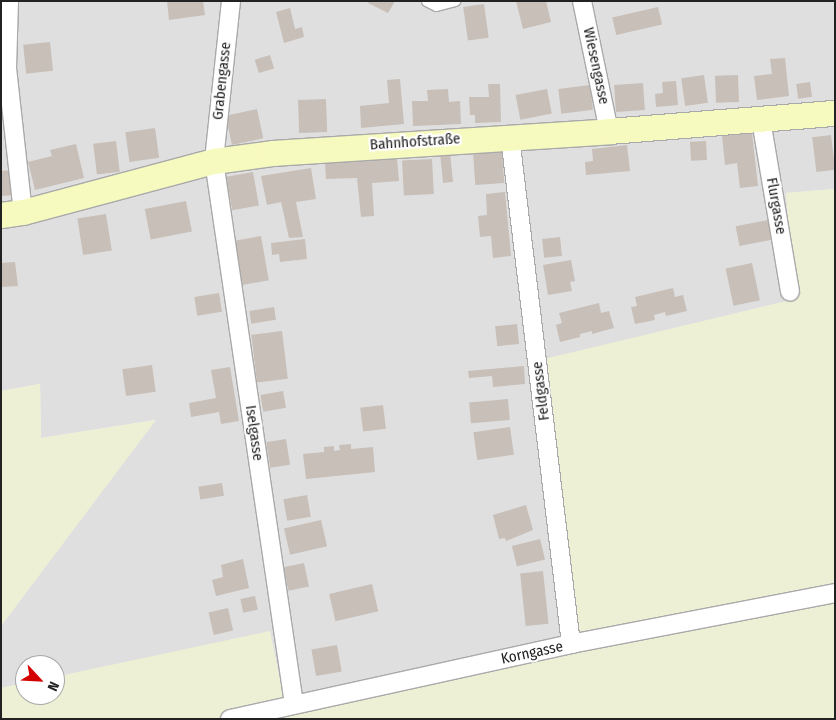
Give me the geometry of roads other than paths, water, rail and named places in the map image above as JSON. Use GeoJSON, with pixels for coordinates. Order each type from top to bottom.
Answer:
{"type":"FeatureCollection","features":[{"type":"Feature","properties":{"kind":"street"},"geometry":{"type":"LineString","coordinates":[[9,1],[4,69],[12,214]]}},
{"type":"Feature","properties":{"kind":"street","name":"Grabengasse"},"geometry":{"type":"LineString","coordinates":[[214,161],[231,1]]}},
{"type":"Feature","properties":{"kind":"street","name":"Wiesengasse"},"geometry":{"type":"LineString","coordinates":[[582,1],[609,131]]}},
{"type":"Feature","properties":{"kind":"street","name":"Bahnhofstraße"},"geometry":{"type":"LineString","coordinates":[[12,214],[214,161],[273,152],[609,131],[835,113]]}},
{"type":"Feature","properties":{"kind":"street","name":"Flurgasse"},"geometry":{"type":"LineString","coordinates":[[761,120],[790,292]]}},
{"type":"Feature","properties":{"kind":"street","name":"Feldgasse"},"geometry":{"type":"LineString","coordinates":[[510,137],[571,644]]}},
{"type":"Feature","properties":{"kind":"street","name":"Iselgasse"},"geometry":{"type":"LineString","coordinates":[[214,161],[294,704]]}},
{"type":"Feature","properties":{"kind":"street","name":"Korngasse"},"geometry":{"type":"LineString","coordinates":[[230,719],[571,644],[835,593]]}},
{"type":"Feature","properties":{"kind":"lane"},"geometry":{"type":"LineString","coordinates":[[426,1],[436,6],[455,1]]}}]}
